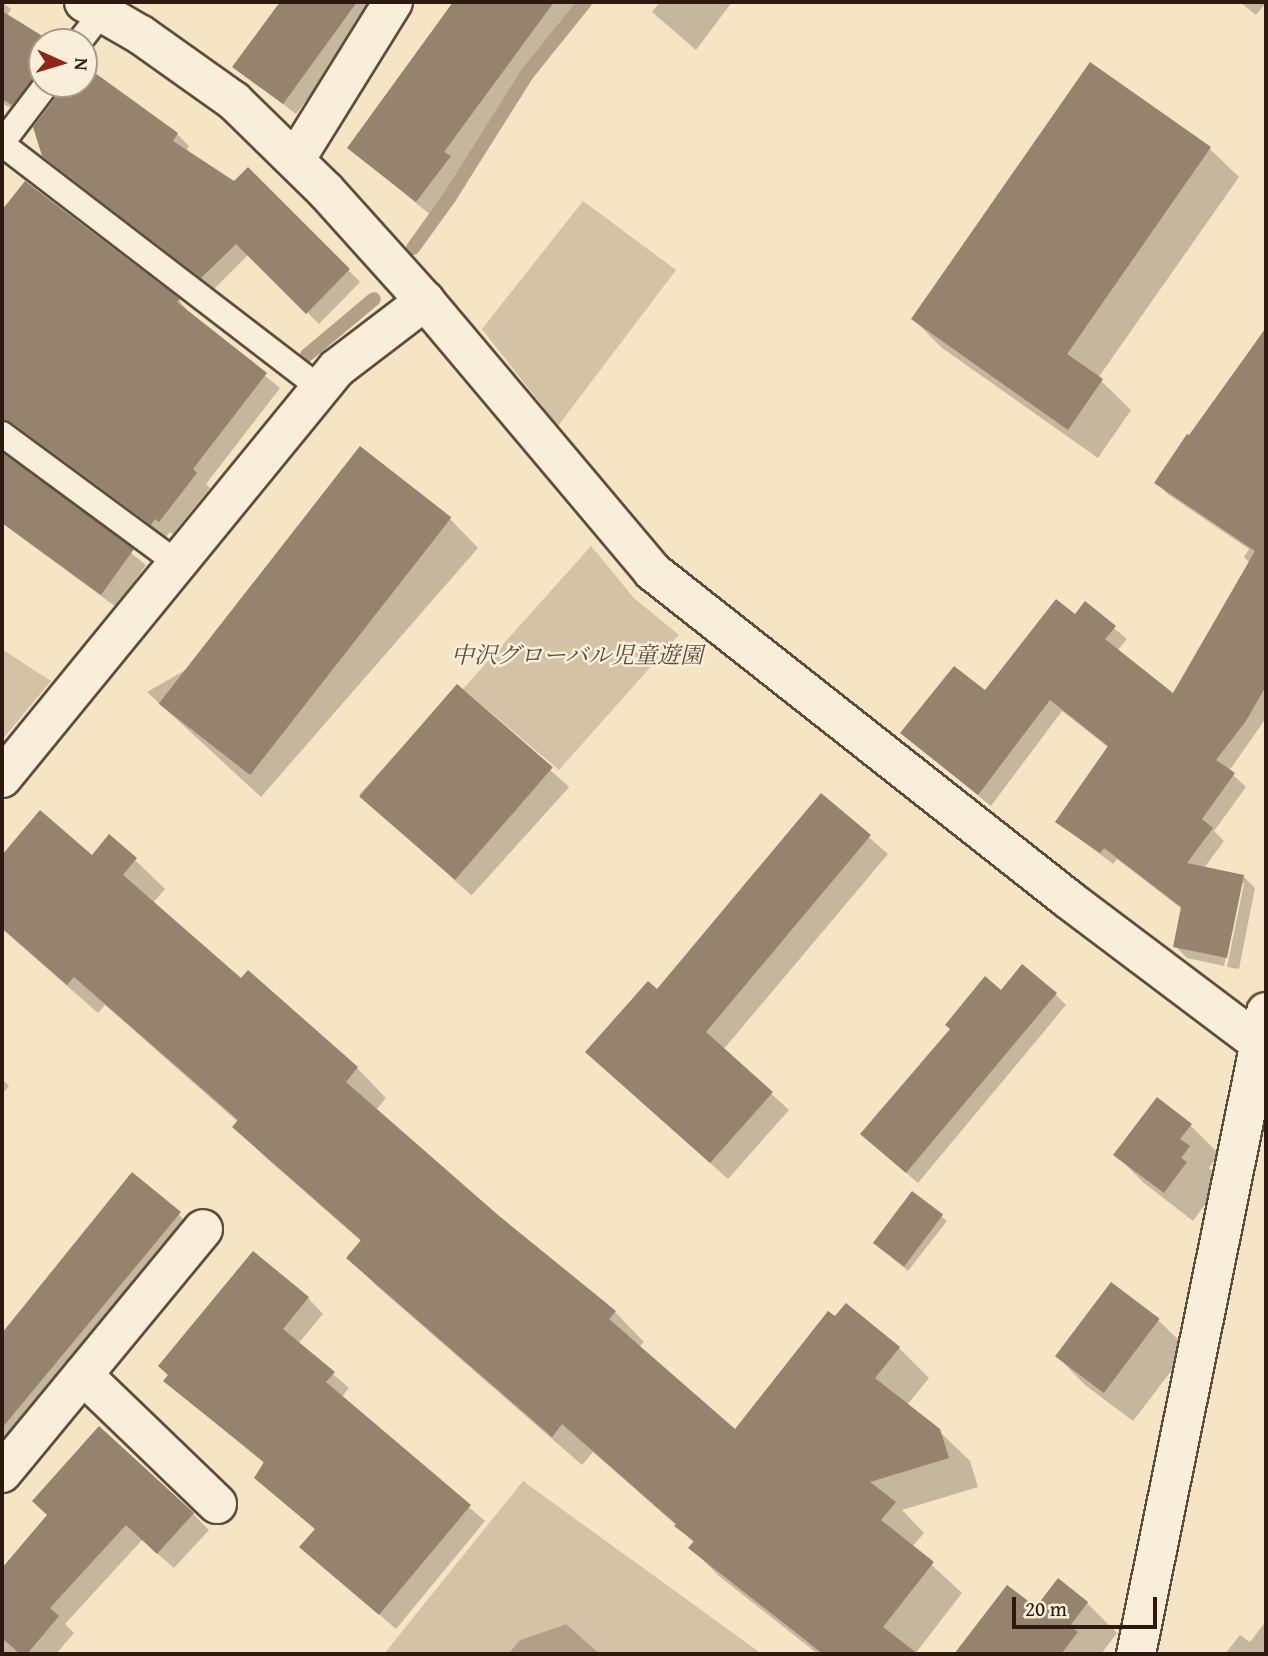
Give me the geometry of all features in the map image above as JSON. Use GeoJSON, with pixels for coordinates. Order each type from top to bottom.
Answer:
{"type":"FeatureCollection","features":[{"type":"Feature","properties":{"kind":"street"},"geometry":{"type":"LineString","coordinates":[[295,160],[393,2]]}},
{"type":"Feature","properties":{"kind":"street"},"geometry":{"type":"LineString","coordinates":[[89,19],[141,34],[234,102],[295,160],[425,301],[652,571],[1057,891],[1264,1034],[1136,1654]]}},
{"type":"Feature","properties":{"kind":"street"},"geometry":{"type":"LineString","coordinates":[[2,778],[337,368],[425,301]]}},
{"type":"Feature","properties":{"kind":"street"},"geometry":{"type":"LineString","coordinates":[[2,1473],[203,1229]]}},
{"type":"Feature","properties":{"kind":"street"},"geometry":{"type":"LineString","coordinates":[[83,1375],[218,1504]]}},
{"type":"Feature","properties":{"kind":"lane"},"geometry":{"type":"LineString","coordinates":[[36,98],[2,144],[320,388]]}},
{"type":"Feature","properties":{"kind":"lane"},"geometry":{"type":"LineString","coordinates":[[2,434],[177,563]]}},
{"type":"Feature","properties":{"kind":"green space"},"geometry":{"type":"Polygon","coordinates":[[[583,201],[676,270],[558,426],[482,329],[583,201]]]}},
{"type":"Feature","properties":{"kind":"green space","name":"中沢グローバル児童遊園"},"geometry":{"type":"Polygon","coordinates":[[[591,546],[634,598],[679,635],[559,770],[463,689],[591,546]]]}},
{"type":"Feature","properties":{"kind":"green space"},"geometry":{"type":"Polygon","coordinates":[[[2,649],[51,681],[2,740],[2,649]]]}},
{"type":"Feature","properties":{"kind":"green space"},"geometry":{"type":"Polygon","coordinates":[[[523,1481],[762,1654],[600,1654],[566,1624],[520,1640],[508,1654],[384,1654],[523,1481]]]}},
{"type":"Feature","properties":{"kind":"shaded area"},"geometry":{"type":"Polygon","coordinates":[[[566,1624],[600,1654],[508,1654],[520,1640],[566,1624]]]}},
{"type":"Feature","properties":{"kind":"building"},"geometry":{"type":"Polygon","coordinates":[[[280,2],[357,2],[283,104],[232,67],[280,2]]]}},
{"type":"Feature","properties":{"kind":"building"},"geometry":{"type":"Polygon","coordinates":[[[453,2],[554,2],[444,152],[451,156],[416,202],[347,148],[453,2]]]}},
{"type":"Feature","properties":{"kind":"building"},"geometry":{"type":"Polygon","coordinates":[[[2,11],[29,28],[28,86],[12,105],[2,99],[2,11]]]}},
{"type":"Feature","properties":{"kind":"building"},"geometry":{"type":"Polygon","coordinates":[[[1090,62],[1211,147],[1067,354],[1103,379],[1068,430],[911,319],[1090,62]]]}},
{"type":"Feature","properties":{"kind":"building"},"geometry":{"type":"Polygon","coordinates":[[[98,75],[178,133],[173,141],[234,181],[248,167],[350,269],[306,314],[236,244],[201,278],[42,156],[33,127],[55,98],[98,98],[98,75]]]}},
{"type":"Feature","properties":{"kind":"building"},"geometry":{"type":"Polygon","coordinates":[[[25,181],[180,299],[177,302],[267,373],[193,469],[197,473],[159,522],[155,519],[151,525],[11,422],[2,419],[2,210],[25,181]]]}},
{"type":"Feature","properties":{"kind":"building"},"geometry":{"type":"Polygon","coordinates":[[[1266,328],[1266,686],[1246,721],[1216,760],[1235,773],[1202,819],[1213,828],[1187,863],[1244,875],[1227,958],[1173,947],[1181,907],[1104,848],[1100,853],[1055,822],[1108,746],[1050,700],[978,795],[900,733],[954,666],[985,690],[1056,599],[1075,614],[1085,601],[1116,626],[1105,639],[1173,693],[1255,551],[1154,483],[1266,328]]]}},
{"type":"Feature","properties":{"kind":"building"},"geometry":{"type":"Polygon","coordinates":[[[360,446],[451,517],[250,775],[159,704],[360,446]]]}},
{"type":"Feature","properties":{"kind":"building"},"geometry":{"type":"Polygon","coordinates":[[[2,452],[134,549],[101,595],[2,523],[2,452]]]}},
{"type":"Feature","properties":{"kind":"building"},"geometry":{"type":"Polygon","coordinates":[[[457,684],[553,767],[455,880],[359,796],[457,684]]]}},
{"type":"Feature","properties":{"kind":"building"},"geometry":{"type":"Polygon","coordinates":[[[821,793],[871,835],[706,1032],[773,1092],[710,1163],[585,1052],[648,981],[657,989],[821,793]]]}},
{"type":"Feature","properties":{"kind":"building"},"geometry":{"type":"Polygon","coordinates":[[[40,810],[92,855],[109,834],[137,858],[123,875],[241,978],[248,970],[358,1067],[346,1082],[498,1215],[616,1311],[609,1319],[735,1429],[828,1311],[835,1316],[846,1303],[900,1347],[875,1378],[940,1429],[949,1458],[870,1482],[896,1502],[881,1520],[934,1562],[883,1627],[918,1654],[823,1654],[688,1548],[694,1541],[562,1424],[552,1437],[346,1258],[361,1240],[232,1127],[238,1120],[74,977],[67,985],[2,928],[2,855],[40,810]]]}},
{"type":"Feature","properties":{"kind":"building"},"geometry":{"type":"Polygon","coordinates":[[[1022,964],[1057,993],[906,1173],[860,1134],[950,1029],[945,1025],[985,976],[1001,990],[1022,964]]]}},
{"type":"Feature","properties":{"kind":"building"},"geometry":{"type":"Polygon","coordinates":[[[1157,1097],[1192,1124],[1180,1139],[1190,1146],[1181,1158],[1187,1162],[1164,1193],[1113,1155],[1157,1097]]]}},
{"type":"Feature","properties":{"kind":"building"},"geometry":{"type":"Polygon","coordinates":[[[132,1172],[181,1212],[2,1428],[2,1333],[132,1172]]]}},
{"type":"Feature","properties":{"kind":"building"},"geometry":{"type":"Polygon","coordinates":[[[912,1191],[943,1214],[904,1266],[873,1243],[912,1191]]]}},
{"type":"Feature","properties":{"kind":"building"},"geometry":{"type":"Polygon","coordinates":[[[253,1251],[309,1297],[283,1329],[335,1372],[326,1382],[471,1505],[379,1615],[299,1547],[315,1529],[254,1478],[264,1462],[163,1381],[168,1375],[158,1366],[253,1251]]]}},
{"type":"Feature","properties":{"kind":"building"},"geometry":{"type":"Polygon","coordinates":[[[1111,1282],[1160,1319],[1104,1393],[1055,1356],[1111,1282]]]}},
{"type":"Feature","properties":{"kind":"building"},"geometry":{"type":"Polygon","coordinates":[[[99,1426],[194,1513],[157,1554],[126,1525],[50,1608],[59,1616],[27,1654],[20,1654],[2,1638],[2,1568],[47,1515],[32,1501],[99,1426]]]}},
{"type":"Feature","properties":{"kind":"building"},"geometry":{"type":"Polygon","coordinates":[[[1058,1578],[1088,1602],[1070,1626],[1078,1632],[1061,1654],[954,1654],[1007,1585],[1036,1607],[1058,1578]]]}},
{"type":"Feature","properties":{"kind":"waterway"},"geometry":{"type":"LineString","coordinates":[[413,248],[449,198],[527,74],[585,2]]}},
{"type":"Feature","properties":{"kind":"waterway"},"geometry":{"type":"LineString","coordinates":[[307,355],[374,299]]}}]}
